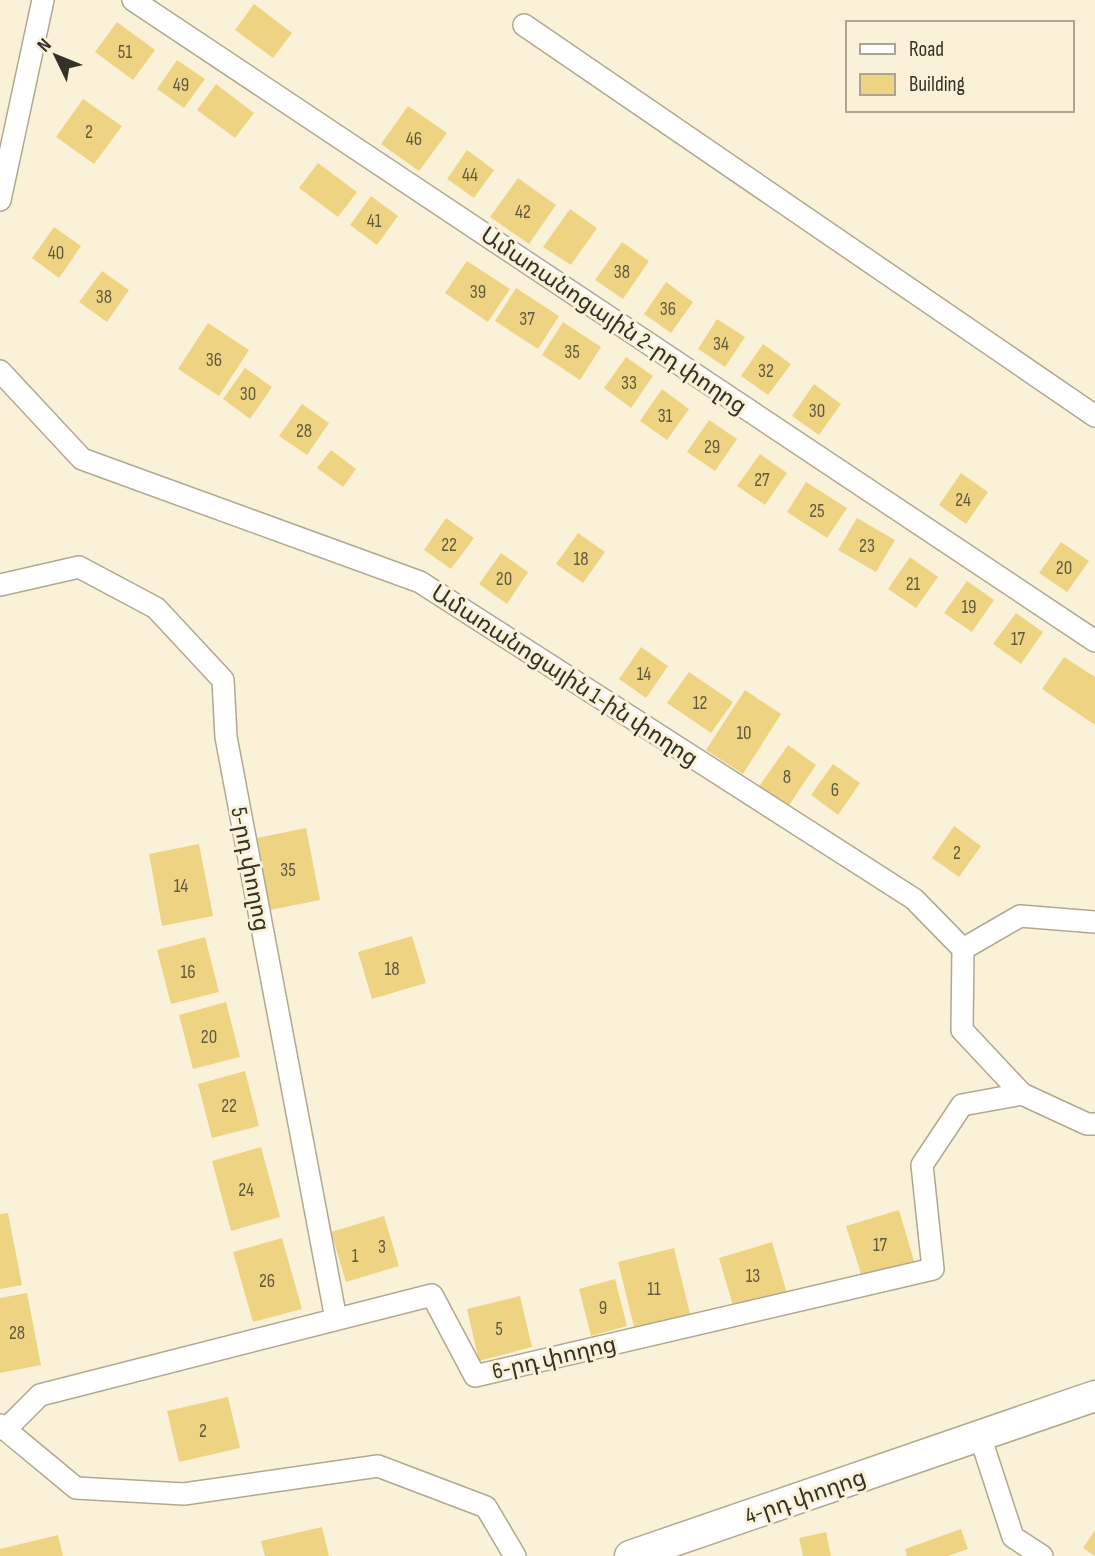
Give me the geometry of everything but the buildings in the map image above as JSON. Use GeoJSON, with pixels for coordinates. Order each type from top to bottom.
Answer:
{"type":"FeatureCollection","features":[{"type":"Feature","properties":{"kind":"main road","name":"4-րդ փողոց"},"geometry":{"type":"LineString","coordinates":[[630,1556],[1095,1396]]}},
{"type":"Feature","properties":{"kind":"street"},"geometry":{"type":"LineString","coordinates":[[0,200],[43,0]]}},
{"type":"Feature","properties":{"kind":"street","name":"Ամառանոցային 2-րդ փողոց"},"geometry":{"type":"LineString","coordinates":[[133,0],[1095,641]]}},
{"type":"Feature","properties":{"kind":"street"},"geometry":{"type":"LineString","coordinates":[[524,25],[1095,416]]}},
{"type":"Feature","properties":{"kind":"street","name":"Ամառանոցային 1-ին փողոց"},"geometry":{"type":"LineString","coordinates":[[0,371],[82,459],[420,582],[914,899],[963,949]]}},
{"type":"Feature","properties":{"kind":"street","name":"5-րդ փողոց"},"geometry":{"type":"LineString","coordinates":[[0,585],[79,567],[156,608],[223,680],[226,737],[336,1320]]}},
{"type":"Feature","properties":{"kind":"street"},"geometry":{"type":"LineString","coordinates":[[1095,922],[1020,916],[963,949],[962,1030],[1021,1094],[1087,1124],[1095,1124]]}},
{"type":"Feature","properties":{"kind":"street","name":"6-րդ փողոց"},"geometry":{"type":"LineString","coordinates":[[2,1427],[40,1395],[432,1295],[475,1376],[933,1269],[922,1165],[962,1105],[1021,1094]]}},
{"type":"Feature","properties":{"kind":"street"},"geometry":{"type":"LineString","coordinates":[[2,1427],[76,1488],[184,1494],[379,1465],[486,1507],[515,1556]]}},
{"type":"Feature","properties":{"kind":"street"},"geometry":{"type":"LineString","coordinates":[[980,1436],[1013,1537],[1042,1556]]}}]}
